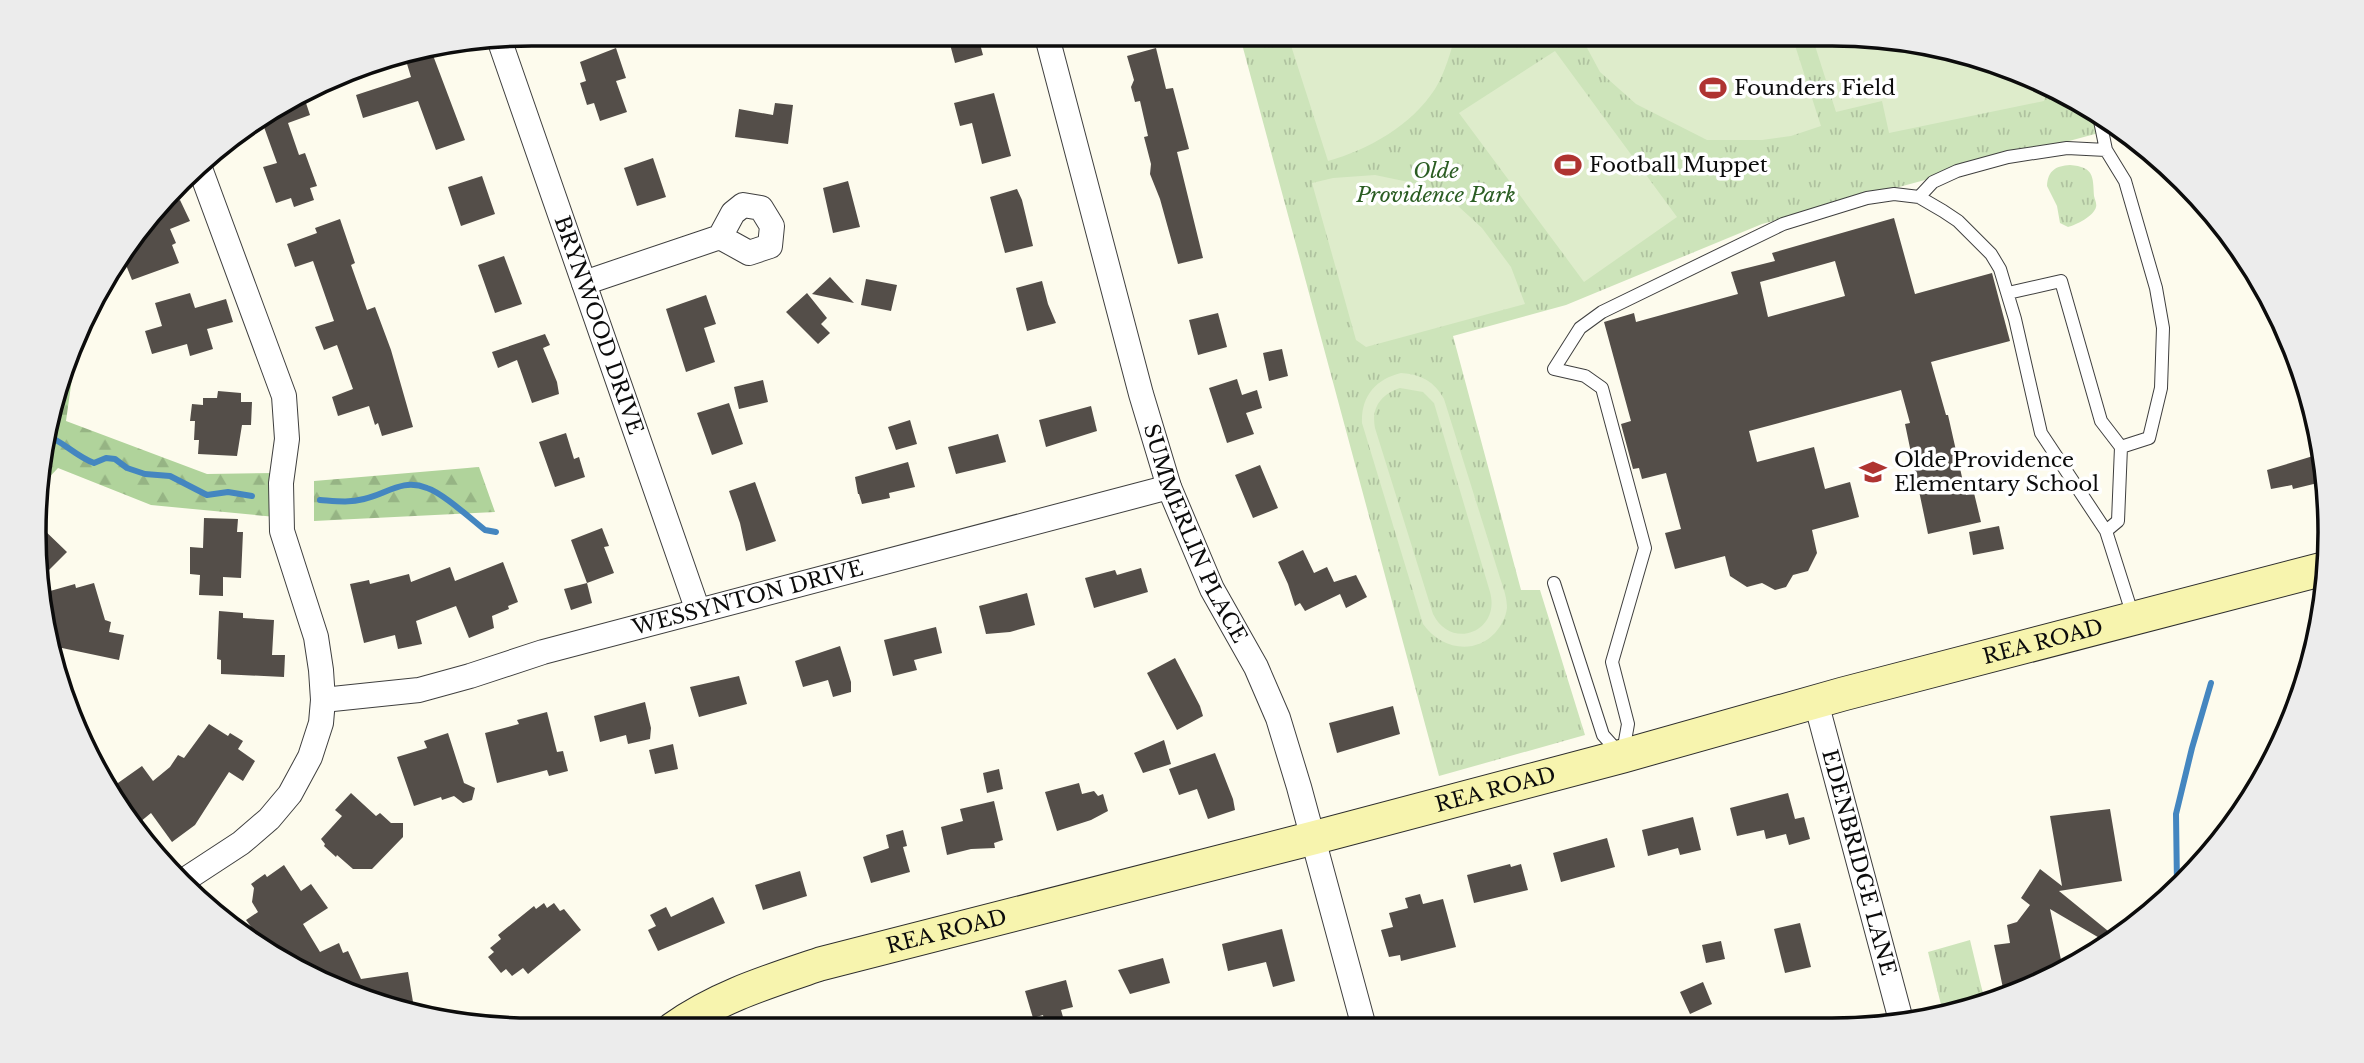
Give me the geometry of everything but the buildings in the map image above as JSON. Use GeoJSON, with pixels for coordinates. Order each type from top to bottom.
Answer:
{"type":"FeatureCollection","features":[{"type":"Feature","properties":{"kind":"main road","name":"REA ROAD"},"geometry":{"type":"LineString","coordinates":[[689,1018],[760,984],[820,964],[1313,838],[2316,571]]}},
{"type":"Feature","properties":{"kind":"street","name":"SUMMERLIN PLACE"},"geometry":{"type":"LineString","coordinates":[[1049,46],[1141,394],[1169,487],[1212,589],[1256,667],[1278,718],[1362,1018]]}},
{"type":"Feature","properties":{"kind":"street","name":"BRYNWOOD DRIVE"},"geometry":{"type":"LineString","coordinates":[[502,47],[698,611]]}},
{"type":"Feature","properties":{"kind":"street"},"geometry":{"type":"LineString","coordinates":[[190,877],[241,843],[269,819],[290,794],[310,757],[321,723],[323,699],[316,638],[282,531],[281,483],[287,439],[284,396],[202,174]]}},
{"type":"Feature","properties":{"kind":"street"},"geometry":{"type":"LineString","coordinates":[[584,283],[720,237]]}},
{"type":"Feature","properties":{"kind":"street","name":"WESSYNTON DRIVE"},"geometry":{"type":"LineString","coordinates":[[323,699],[419,690],[543,652],[1169,487]]}},
{"type":"Feature","properties":{"kind":"street","name":"EDENBRIDGE LANE"},"geometry":{"type":"LineString","coordinates":[[1816,702],[1899,1013]]}},
{"type":"Feature","properties":{"kind":"lane"},"geometry":{"type":"LineString","coordinates":[[2101,126],[2106,150],[2125,181],[2156,288],[2164,328],[2161,388],[2149,438],[2121,447]]}},
{"type":"Feature","properties":{"kind":"lane"},"geometry":{"type":"LineString","coordinates":[[1919,197],[1933,182],[1957,171],[2008,157],[2067,148],[2106,150]]}},
{"type":"Feature","properties":{"kind":"lane"},"geometry":{"type":"LineString","coordinates":[[1623,756],[1628,724],[1612,662],[1645,548],[1602,388],[1585,376],[1554,369],[1580,328],[1602,312],[1783,224],[1867,198],[1894,194],[1919,197],[1958,221],[1991,254],[2000,269],[2008,293],[2042,433],[2106,531],[2134,618]]}},
{"type":"Feature","properties":{"kind":"lane"},"geometry":{"type":"LineString","coordinates":[[2008,293],[2061,281],[2101,421],[2121,447],[2118,521],[2106,531]]}},
{"type":"Feature","properties":{"kind":"lane"},"geometry":{"type":"LineString","coordinates":[[1554,583],[1603,735],[1623,756]]}},
{"type":"Feature","properties":{"kind":"green space","name":"Olde Providence Park"},"geometry":{"type":"Polygon","coordinates":[[[1242,46],[1832,46],[1896,50],[1958,62],[2018,82],[2076,111],[2108,131],[1762,224],[1566,305],[1453,336],[1521,590],[1540,590],[1585,735],[1439,776],[1242,46]]]}},
{"type":"Feature","properties":{"kind":"green space"},"geometry":{"type":"Polygon","coordinates":[[[1291,46],[1452,46],[1439,83],[1414,114],[1373,143],[1328,161],[1291,46]]]}},
{"type":"Feature","properties":{"kind":"green space","name":"Founders Field"},"geometry":{"type":"Polygon","coordinates":[[[1586,46],[1795,46],[1821,126],[1791,136],[1762,140],[1707,140],[1636,104],[1600,72],[1586,46]]]}},
{"type":"Feature","properties":{"kind":"green space"},"geometry":{"type":"Polygon","coordinates":[[[1815,46],[1864,47],[1927,55],[1989,71],[2045,95],[2044,101],[1889,133],[1882,101],[1836,112],[1815,46]]]}},
{"type":"Feature","properties":{"kind":"green space","name":"Football Muppet"},"geometry":{"type":"Polygon","coordinates":[[[1555,51],[1677,217],[1584,282],[1459,113],[1555,51]]]}},
{"type":"Feature","properties":{"kind":"green space"},"geometry":{"type":"Polygon","coordinates":[[[2070,165],[2084,168],[2091,174],[2096,206],[2088,217],[2068,227],[2060,223],[2057,206],[2047,186],[2049,176],[2054,170],[2070,165]]]}},
{"type":"Feature","properties":{"kind":"green space"},"geometry":{"type":"Polygon","coordinates":[[[1375,175],[1418,184],[1457,205],[1482,228],[1511,267],[1525,304],[1366,347],[1356,340],[1312,183],[1333,178],[1375,175]]]}},
{"type":"Feature","properties":{"kind":"green space"},"geometry":{"type":"Polygon","coordinates":[[[73,369],[66,421],[207,474],[278,473],[276,517],[151,505],[58,468],[49,477],[55,437],[73,369]]]}},
{"type":"Feature","properties":{"kind":"green space"},"geometry":{"type":"Polygon","coordinates":[[[1401,373],[1421,377],[1432,384],[1444,399],[1503,587],[1507,608],[1506,615],[1495,633],[1477,645],[1467,647],[1447,643],[1438,639],[1423,624],[1362,423],[1367,397],[1377,384],[1401,373]],[[1400,388],[1388,394],[1376,408],[1375,428],[1433,614],[1441,625],[1451,632],[1462,634],[1482,626],[1488,618],[1490,592],[1434,403],[1423,392],[1400,388]]]}},
{"type":"Feature","properties":{"kind":"green space"},"geometry":{"type":"Polygon","coordinates":[[[479,467],[495,512],[314,521],[314,481],[479,467]]]}},
{"type":"Feature","properties":{"kind":"green space"},"geometry":{"type":"Polygon","coordinates":[[[1970,940],[1983,994],[1941,1005],[1928,952],[1970,940]]]}},
{"type":"Feature","properties":{"kind":"waterway"},"geometry":{"type":"LineString","coordinates":[[55,439],[94,463],[106,458],[115,459],[127,468],[145,474],[170,476],[207,495],[228,492],[252,496]]}},
{"type":"Feature","properties":{"kind":"waterway"},"geometry":{"type":"LineString","coordinates":[[320,500],[358,500],[402,486],[418,485],[441,495],[485,530],[496,532]]}},
{"type":"Feature","properties":{"kind":"waterway"},"geometry":{"type":"LineString","coordinates":[[2177,874],[2176,814],[2211,683]]}},
{"type":"Feature","properties":{"kind":"place","name":"Founders Field"},"geometry":{"type":"Point","coordinates":[1713,88]}},
{"type":"Feature","properties":{"kind":"place","name":"Football Muppet"},"geometry":{"type":"Point","coordinates":[1568,165]}},
{"type":"Feature","properties":{"kind":"place","name":"Olde Providence Elementary School"},"geometry":{"type":"Point","coordinates":[1873,472]}}]}
